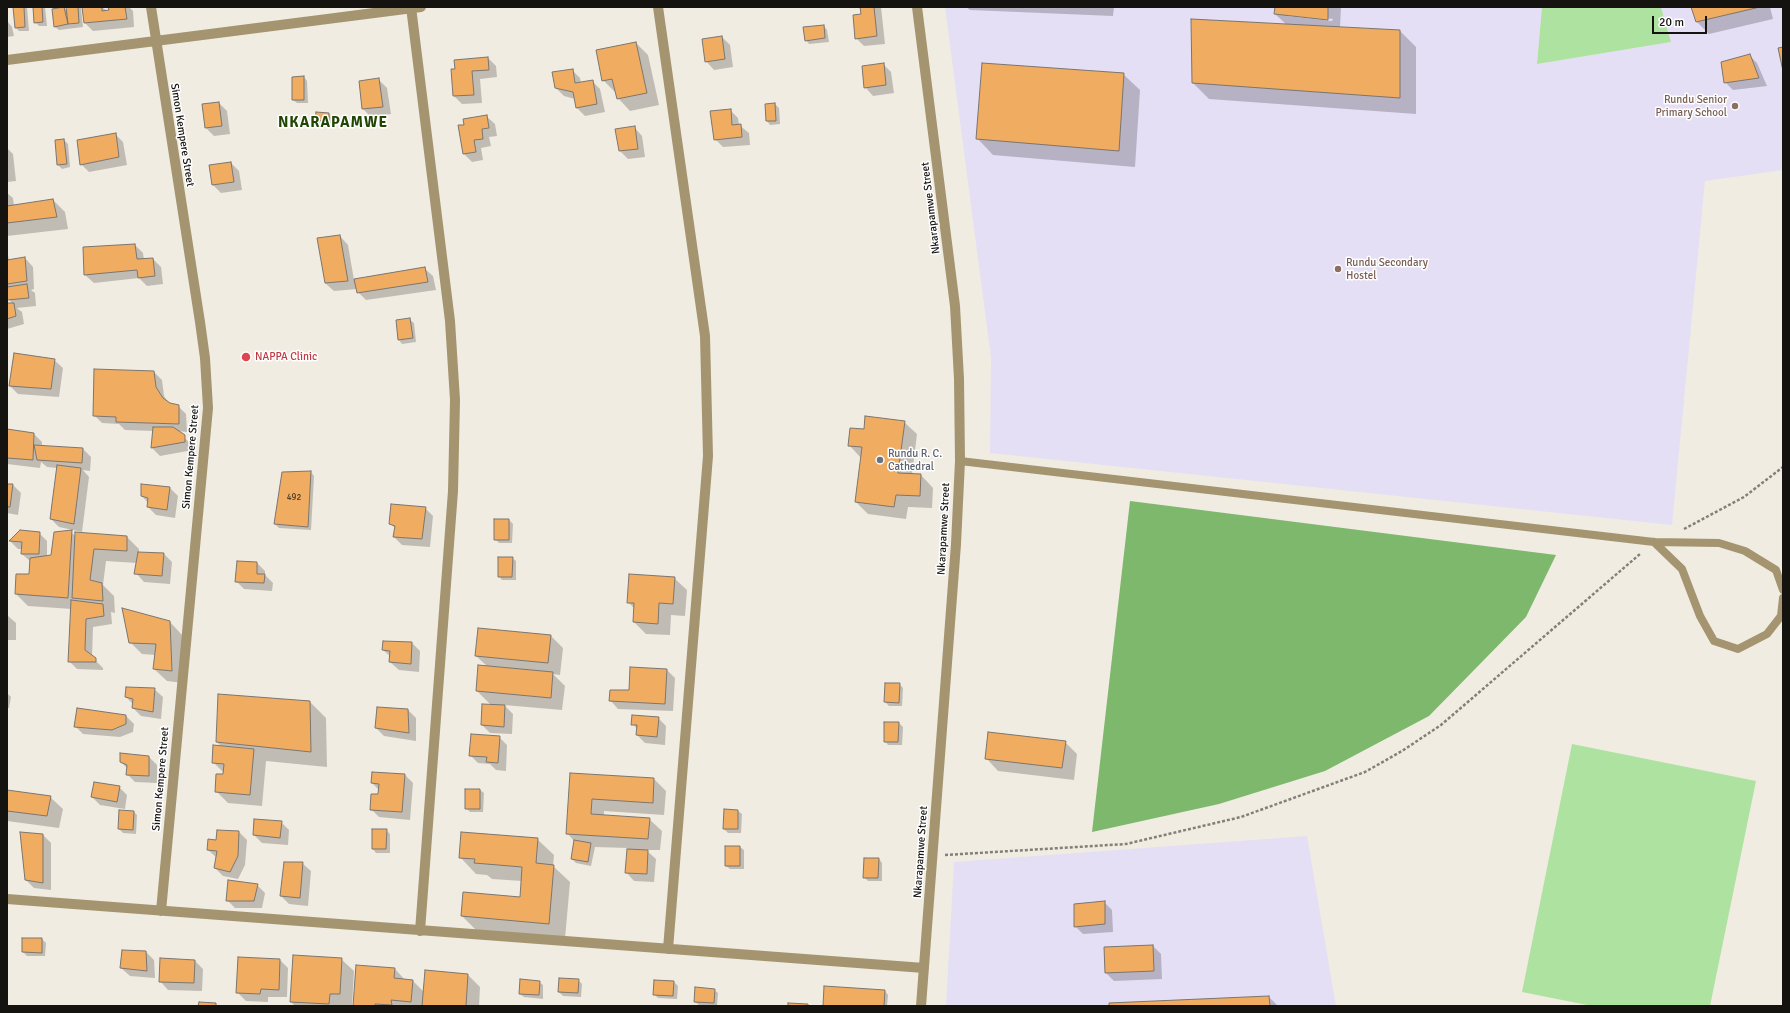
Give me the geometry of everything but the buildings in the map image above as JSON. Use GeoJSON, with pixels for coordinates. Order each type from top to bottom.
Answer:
{"type":"FeatureCollection","features":[{"type":"Feature","properties":{"kind":"street","name":"Simon Kempere Street"},"geometry":{"type":"LineString","coordinates":[[151,7],[155,42],[200,322],[205,358],[208,408],[161,911]]}},
{"type":"Feature","properties":{"kind":"street"},"geometry":{"type":"LineString","coordinates":[[7,60],[155,42],[414,7],[450,321],[455,400],[453,491],[420,930]]}},
{"type":"Feature","properties":{"kind":"street"},"geometry":{"type":"LineString","coordinates":[[658,7],[705,336],[708,456],[668,949]]}},
{"type":"Feature","properties":{"kind":"street","name":"Nkarapamwe Street"},"geometry":{"type":"LineString","coordinates":[[917,7],[955,306],[959,379],[960,460],[956,544],[921,1006]]}},
{"type":"Feature","properties":{"kind":"street"},"geometry":{"type":"LineString","coordinates":[[7,900],[924,968]]}},
{"type":"Feature","properties":{"kind":"lane"},"geometry":{"type":"LineString","coordinates":[[960,460],[1654,542],[1719,543],[1745,551],[1776,570],[1783,590]]}},
{"type":"Feature","properties":{"kind":"lane"},"geometry":{"type":"LineString","coordinates":[[1654,542],[1682,569],[1700,616],[1714,641],[1738,649],[1767,634],[1781,616],[1783,598]]}},
{"type":"Feature","properties":{"kind":"path"},"geometry":{"type":"LineString","coordinates":[[1678,531],[1744,497],[1783,467]]}},
{"type":"Feature","properties":{"kind":"path"},"geometry":{"type":"LineString","coordinates":[[932,856],[1126,844],[1241,817],[1365,772],[1402,751],[1441,725],[1654,542]]}},
{"type":"Feature","properties":{"kind":"shaded area","name":"Rundu Secondary Hostel"},"geometry":{"type":"Polygon","coordinates":[[[945,7],[1542,7],[1537,64],[1671,42],[1661,7],[1783,7],[1783,170],[1705,181],[1672,525],[990,453],[991,358],[945,7]]]}},
{"type":"Feature","properties":{"kind":"shaded area"},"geometry":{"type":"Polygon","coordinates":[[[1307,836],[1336,1006],[946,1006],[954,862],[1307,836]]]}},
{"type":"Feature","properties":{"kind":"green space"},"geometry":{"type":"Polygon","coordinates":[[[1542,7],[1661,7],[1671,42],[1537,64],[1542,7]]]}},
{"type":"Feature","properties":{"kind":"green space"},"geometry":{"type":"Polygon","coordinates":[[[1130,501],[1556,555],[1526,617],[1429,716],[1325,771],[1219,804],[1092,832],[1130,501]]]}},
{"type":"Feature","properties":{"kind":"green space"},"geometry":{"type":"Polygon","coordinates":[[[1572,744],[1756,781],[1710,1006],[1592,1006],[1522,992],[1572,744]]]}},
{"type":"Feature","properties":{"kind":"place","name":"Rundu Senior Primary School"},"geometry":{"type":"Point","coordinates":[1735,106]}},
{"type":"Feature","properties":{"kind":"place","name":"Rundu Secondary Hostel"},"geometry":{"type":"Point","coordinates":[1338,269]}},
{"type":"Feature","properties":{"kind":"place","name":"NAPPA Clinic"},"geometry":{"type":"Point","coordinates":[246,357]}},
{"type":"Feature","properties":{"kind":"place","name":"Rundu R. C. Cathedral"},"geometry":{"type":"Point","coordinates":[880,460]}},
{"type":"Feature","properties":{"kind":"district","name":"NKARAPAMWE"},"geometry":{"type":"Point","coordinates":[333,123]}}]}
